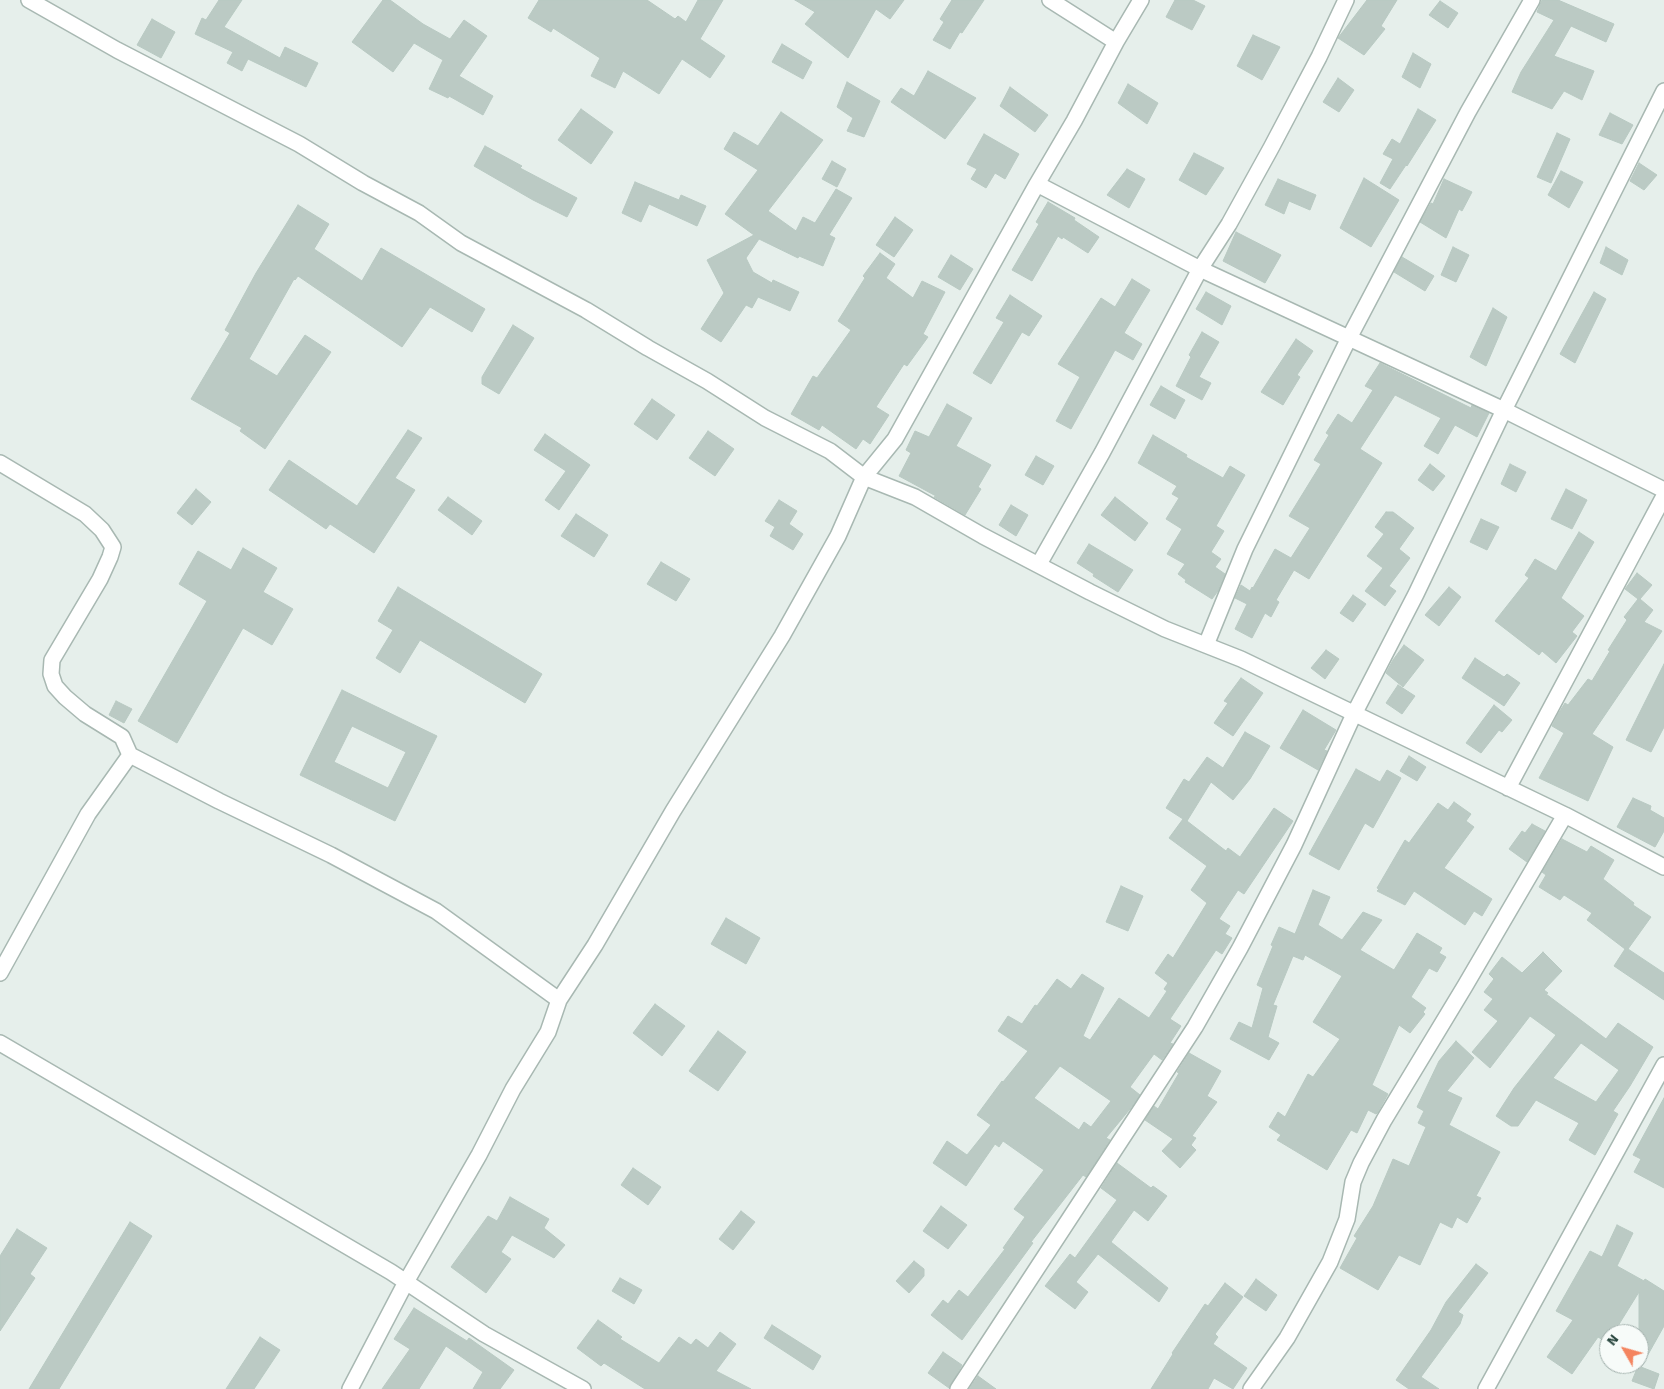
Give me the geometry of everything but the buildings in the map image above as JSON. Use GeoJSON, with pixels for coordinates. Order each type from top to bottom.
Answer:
{"type":"FeatureCollection","features":[{"type":"Feature","properties":{"kind":"street"},"geometry":{"type":"LineString","coordinates":[[29,0],[117,50],[300,144],[363,183],[419,213],[461,243],[586,310],[707,381],[765,418],[830,451],[864,477],[915,497],[983,536],[1165,629],[1241,658],[1662,862]]}},
{"type":"Feature","properties":{"kind":"street"},"geometry":{"type":"LineString","coordinates":[[1050,0],[1116,42]]}},
{"type":"Feature","properties":{"kind":"street"},"geometry":{"type":"LineString","coordinates":[[350,1389],[406,1282],[479,1155],[513,1089],[548,1032],[559,1000],[595,945],[673,811],[782,636],[838,536],[864,477],[895,439],[1141,0]]}},
{"type":"Feature","properties":{"kind":"street"},"geometry":{"type":"LineString","coordinates":[[1039,564],[1102,453],[1200,269],[1229,224],[1271,148],[1319,57],[1346,0]]}},
{"type":"Feature","properties":{"kind":"street"},"geometry":{"type":"LineString","coordinates":[[1206,645],[1245,549],[1349,338],[1468,112],[1532,0]]}},
{"type":"Feature","properties":{"kind":"street"},"geometry":{"type":"LineString","coordinates":[[958,1389],[1195,1027],[1240,948],[1294,845],[1354,714],[1416,594],[1504,410],[1664,91]]}},
{"type":"Feature","properties":{"kind":"street"},"geometry":{"type":"LineString","coordinates":[[1037,184],[1200,269],[1504,410],[1664,490]]}},
{"type":"Feature","properties":{"kind":"street"},"geometry":{"type":"LineString","coordinates":[[0,463],[86,514],[102,530],[113,547],[100,579],[52,660],[51,674],[55,686],[64,697],[85,714],[122,737],[130,754],[219,801],[331,855],[436,911],[559,1000]]}},
{"type":"Feature","properties":{"kind":"street"},"geometry":{"type":"LineString","coordinates":[[1508,788],[1664,496]]}},
{"type":"Feature","properties":{"kind":"street"},"geometry":{"type":"LineString","coordinates":[[0,973],[88,814],[130,754]]}},
{"type":"Feature","properties":{"kind":"street"},"geometry":{"type":"LineString","coordinates":[[1251,1389],[1287,1338],[1330,1262],[1347,1219],[1353,1182],[1384,1120],[1566,815]]}},
{"type":"Feature","properties":{"kind":"street"},"geometry":{"type":"LineString","coordinates":[[0,1043],[345,1245],[406,1282],[484,1334],[583,1389]]}},
{"type":"Feature","properties":{"kind":"street"},"geometry":{"type":"LineString","coordinates":[[1486,1389],[1664,1065]]}}]}
